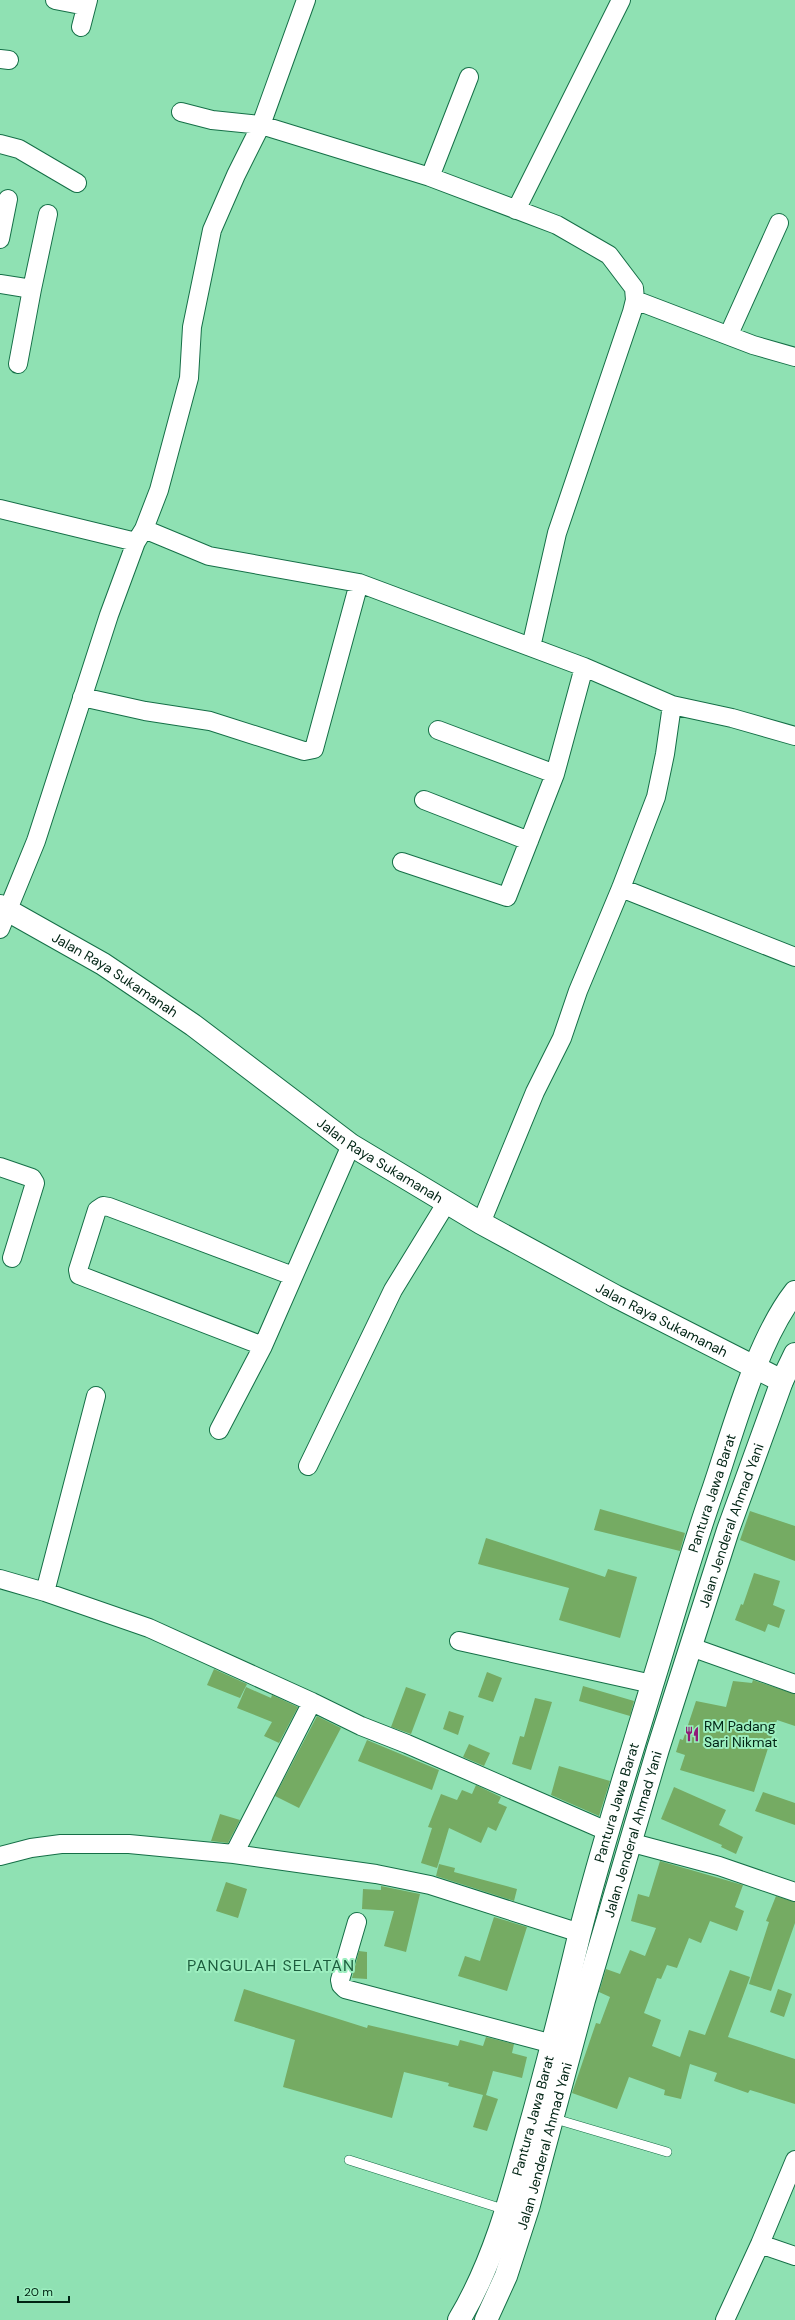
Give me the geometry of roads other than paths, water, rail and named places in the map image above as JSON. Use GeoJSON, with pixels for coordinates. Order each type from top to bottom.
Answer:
{"type":"FeatureCollection","features":[{"type":"Feature","properties":{"kind":"main road","name":"Jalan Raya Sukamanah"},"geometry":{"type":"LineString","coordinates":[[3,915],[103,964],[155,999],[276,1087],[351,1145],[481,1223],[616,1296],[782,1381]]}},
{"type":"Feature","properties":{"kind":"main road","name":"Pantura Jawa Barat"},"geometry":{"type":"LineString","coordinates":[[459,2320],[474,2295],[494,2248],[507,2211],[553,2044],[580,1933],[652,1684],[698,1532],[756,1368],[774,1328],[795,1292]]}},
{"type":"Feature","properties":{"kind":"main road","name":"Jalan Jenderal Ahmad Yani"},"geometry":{"type":"LineString","coordinates":[[486,2320],[506,2276],[529,2204],[551,2118],[629,1842],[728,1530],[782,1381],[795,1354]]}},
{"type":"Feature","properties":{"kind":"street"},"geometry":{"type":"LineString","coordinates":[[55,0],[87,3],[81,27]]}},
{"type":"Feature","properties":{"kind":"street"},"geometry":{"type":"LineString","coordinates":[[3,915],[36,841],[82,697],[140,535],[159,490],[190,378],[192,327],[212,230],[236,175],[261,125],[306,0]]}},
{"type":"Feature","properties":{"kind":"street"},"geometry":{"type":"LineString","coordinates":[[516,210],[621,0]]}},
{"type":"Feature","properties":{"kind":"street"},"geometry":{"type":"LineString","coordinates":[[430,177],[468,77]]}},
{"type":"Feature","properties":{"kind":"street"},"geometry":{"type":"LineString","coordinates":[[181,112],[212,120],[261,125],[430,177],[557,225],[609,254],[634,288],[635,300],[557,533],[531,647]]}},
{"type":"Feature","properties":{"kind":"street"},"geometry":{"type":"LineString","coordinates":[[0,144],[19,149],[77,183]]}},
{"type":"Feature","properties":{"kind":"street"},"geometry":{"type":"LineString","coordinates":[[0,239],[8,199]]}},
{"type":"Feature","properties":{"kind":"street"},"geometry":{"type":"LineString","coordinates":[[18,364],[48,214]]}},
{"type":"Feature","properties":{"kind":"street"},"geometry":{"type":"LineString","coordinates":[[728,334],[779,223]]}},
{"type":"Feature","properties":{"kind":"street"},"geometry":{"type":"LineString","coordinates":[[0,284],[32,289]]}},
{"type":"Feature","properties":{"kind":"street"},"geometry":{"type":"LineString","coordinates":[[635,300],[728,334],[753,345],[795,357]]}},
{"type":"Feature","properties":{"kind":"street"},"geometry":{"type":"LineString","coordinates":[[0,509],[140,535],[209,556],[359,583],[584,667],[672,704],[732,718],[795,736]]}},
{"type":"Feature","properties":{"kind":"street"},"geometry":{"type":"LineString","coordinates":[[82,697],[145,711],[210,721],[304,751],[314,750],[359,583]]}},
{"type":"Feature","properties":{"kind":"street"},"geometry":{"type":"LineString","coordinates":[[402,862],[507,897],[555,774],[584,667]]}},
{"type":"Feature","properties":{"kind":"street"},"geometry":{"type":"LineString","coordinates":[[481,1223],[536,1092],[562,1038],[578,991],[621,888],[656,797],[665,754],[672,704]]}},
{"type":"Feature","properties":{"kind":"street"},"geometry":{"type":"LineString","coordinates":[[438,730],[555,774]]}},
{"type":"Feature","properties":{"kind":"street"},"geometry":{"type":"LineString","coordinates":[[424,800],[529,841]]}},
{"type":"Feature","properties":{"kind":"street"},"geometry":{"type":"LineString","coordinates":[[621,888],[795,957]]}},
{"type":"Feature","properties":{"kind":"street"},"geometry":{"type":"LineString","coordinates":[[219,1430],[263,1346],[351,1145]]}},
{"type":"Feature","properties":{"kind":"street"},"geometry":{"type":"LineString","coordinates":[[0,1167],[32,1178],[35,1183],[12,1258]]}},
{"type":"Feature","properties":{"kind":"street"},"geometry":{"type":"LineString","coordinates":[[308,1466],[393,1290],[447,1202]]}},
{"type":"Feature","properties":{"kind":"street"},"geometry":{"type":"LineString","coordinates":[[263,1346],[79,1276],[78,1270],[97,1210],[103,1206],[109,1207],[293,1276]]}},
{"type":"Feature","properties":{"kind":"street"},"geometry":{"type":"LineString","coordinates":[[45,1592],[96,1396]]}},
{"type":"Feature","properties":{"kind":"street"},"geometry":{"type":"LineString","coordinates":[[0,1579],[45,1592],[149,1628],[312,1702],[361,1726],[407,1744],[609,1832]]}},
{"type":"Feature","properties":{"kind":"street"},"geometry":{"type":"LineString","coordinates":[[459,1641],[652,1684]]}},
{"type":"Feature","properties":{"kind":"street"},"geometry":{"type":"LineString","coordinates":[[691,1647],[795,1684]]}},
{"type":"Feature","properties":{"kind":"street"},"geometry":{"type":"LineString","coordinates":[[234,1854],[312,1702]]}},
{"type":"Feature","properties":{"kind":"street"},"geometry":{"type":"LineString","coordinates":[[629,1842],[718,1866],[795,1892]]}},
{"type":"Feature","properties":{"kind":"street"},"geometry":{"type":"LineString","coordinates":[[0,1856],[31,1848],[69,1844],[129,1844],[234,1854],[376,1874],[430,1886],[580,1933]]}},
{"type":"Feature","properties":{"kind":"street"},"geometry":{"type":"LineString","coordinates":[[357,1922],[340,1980],[341,1985],[345,1988],[553,2044]]}},
{"type":"Feature","properties":{"kind":"street"},"geometry":{"type":"LineString","coordinates":[[725,2320],[760,2244],[795,2160]]}},
{"type":"Feature","properties":{"kind":"street"},"geometry":{"type":"LineString","coordinates":[[760,2244],[795,2256]]}},
{"type":"Feature","properties":{"kind":"lane"},"geometry":{"type":"LineString","coordinates":[[551,2118],[667,2152]]}},
{"type":"Feature","properties":{"kind":"lane"},"geometry":{"type":"LineString","coordinates":[[349,2160],[507,2211]]}},
{"type":"Feature","properties":{"kind":"place","name":"RM Padang Sari Nikmat"},"geometry":{"type":"Point","coordinates":[692,1734]}},
{"type":"Feature","properties":{"kind":"district","name":"PANGULAH SELATAN"},"geometry":{"type":"Point","coordinates":[271,1965]}}]}
